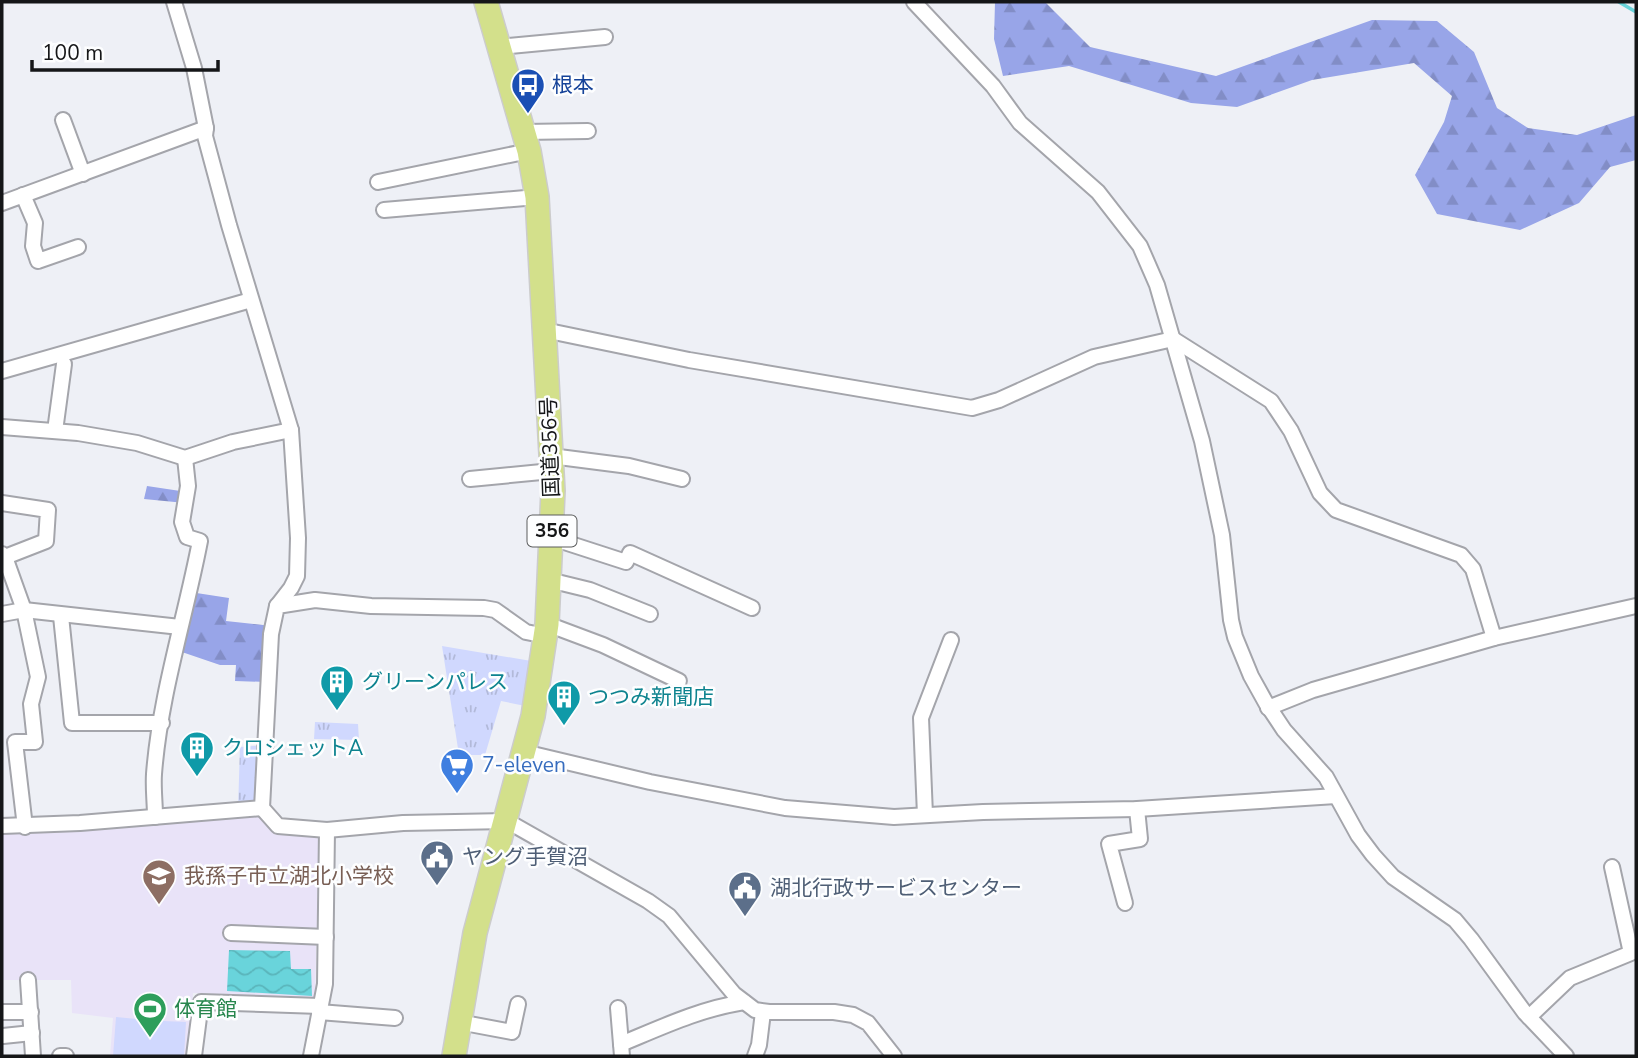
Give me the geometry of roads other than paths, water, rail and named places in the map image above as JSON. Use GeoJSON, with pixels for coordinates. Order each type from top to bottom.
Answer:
{"type":"FeatureCollection","features":[{"type":"Feature","properties":{"kind":"highway","name":"国道356号"},"geometry":{"type":"LineString","coordinates":[[454,1056],[475,933],[533,716],[546,630],[552,538],[552,464],[537,197],[526,141],[486,2]]}},
{"type":"Feature","properties":{"kind":"street"},"geometry":{"type":"LineString","coordinates":[[174,2],[194,68],[209,148],[251,300],[291,430],[298,538],[297,576],[291,589],[277,606],[271,634],[262,808],[278,826],[327,830],[403,823],[507,821],[648,901],[669,916],[734,994],[755,1010],[853,1014],[869,1023],[894,1056]]}},
{"type":"Feature","properties":{"kind":"street"},"geometry":{"type":"LineString","coordinates":[[914,2],[993,86],[1020,123],[1098,192],[1140,246],[1149,263],[1173,339],[1212,484],[1235,637],[1268,708],[1326,777],[1358,835],[1373,855],[1393,877],[1455,920],[1529,1017],[1566,1056]]}},
{"type":"Feature","properties":{"kind":"street"},"geometry":{"type":"LineString","coordinates":[[499,47],[605,37]]}},
{"type":"Feature","properties":{"kind":"street"},"geometry":{"type":"LineString","coordinates":[[63,120],[83,174]]}},
{"type":"Feature","properties":{"kind":"street"},"geometry":{"type":"LineString","coordinates":[[2,203],[206,128]]}},
{"type":"Feature","properties":{"kind":"street"},"geometry":{"type":"LineString","coordinates":[[378,182],[526,141],[588,131]]}},
{"type":"Feature","properties":{"kind":"street"},"geometry":{"type":"LineString","coordinates":[[23,195],[35,223],[33,246],[38,261],[78,247]]}},
{"type":"Feature","properties":{"kind":"street"},"geometry":{"type":"LineString","coordinates":[[384,211],[537,197]]}},
{"type":"Feature","properties":{"kind":"street"},"geometry":{"type":"LineString","coordinates":[[2,371],[251,300]]}},
{"type":"Feature","properties":{"kind":"street"},"geometry":{"type":"LineString","coordinates":[[544,330],[689,360],[972,408],[999,400],[1094,357],[1173,339],[1271,401],[1291,431],[1320,493],[1336,510],[1461,555],[1473,569],[1494,638]]}},
{"type":"Feature","properties":{"kind":"street"},"geometry":{"type":"LineString","coordinates":[[55,431],[64,364]]}},
{"type":"Feature","properties":{"kind":"street"},"geometry":{"type":"LineString","coordinates":[[2,427],[55,431],[137,443],[185,458],[233,442],[291,430]]}},
{"type":"Feature","properties":{"kind":"street"},"geometry":{"type":"LineString","coordinates":[[155,817],[154,776],[162,723],[200,541],[187,537],[182,522],[188,486],[185,458]]}},
{"type":"Feature","properties":{"kind":"street"},"geometry":{"type":"LineString","coordinates":[[470,479],[552,464],[629,466],[682,479]]}},
{"type":"Feature","properties":{"kind":"street"},"geometry":{"type":"LineString","coordinates":[[2,503],[48,510],[46,541],[4,556],[24,610],[38,677],[31,704],[36,742],[15,743],[25,827]]}},
{"type":"Feature","properties":{"kind":"street"},"geometry":{"type":"LineString","coordinates":[[552,538],[626,562],[630,553],[752,608]]}},
{"type":"Feature","properties":{"kind":"street"},"geometry":{"type":"LineString","coordinates":[[549,580],[590,590],[650,614]]}},
{"type":"Feature","properties":{"kind":"street"},"geometry":{"type":"LineString","coordinates":[[277,606],[316,600],[371,606],[495,610],[526,632],[546,630],[603,645],[679,681]]}},
{"type":"Feature","properties":{"kind":"street"},"geometry":{"type":"LineString","coordinates":[[1268,708],[1313,690],[1494,638],[1636,606]]}},
{"type":"Feature","properties":{"kind":"street"},"geometry":{"type":"LineString","coordinates":[[2,614],[24,610],[180,627]]}},
{"type":"Feature","properties":{"kind":"street"},"geometry":{"type":"LineString","coordinates":[[61,616],[72,723],[162,723]]}},
{"type":"Feature","properties":{"kind":"street"},"geometry":{"type":"LineString","coordinates":[[925,815],[921,718],[951,640]]}},
{"type":"Feature","properties":{"kind":"street"},"geometry":{"type":"LineString","coordinates":[[524,752],[650,782],[785,808],[894,817],[982,811],[1137,809],[1336,796]]}},
{"type":"Feature","properties":{"kind":"street"},"geometry":{"type":"LineString","coordinates":[[2,826],[25,827],[262,808]]}},
{"type":"Feature","properties":{"kind":"street"},"geometry":{"type":"LineString","coordinates":[[1125,904],[1109,845],[1140,839],[1137,809]]}},
{"type":"Feature","properties":{"kind":"street"},"geometry":{"type":"LineString","coordinates":[[311,1056],[325,985],[327,830]]}},
{"type":"Feature","properties":{"kind":"street"},"geometry":{"type":"LineString","coordinates":[[1529,1017],[1570,978],[1631,953],[1612,867]]}},
{"type":"Feature","properties":{"kind":"street"},"geometry":{"type":"LineString","coordinates":[[231,933],[326,937]]}},
{"type":"Feature","properties":{"kind":"street"},"geometry":{"type":"LineString","coordinates":[[28,980],[33,1056]]}},
{"type":"Feature","properties":{"kind":"street"},"geometry":{"type":"LineString","coordinates":[[194,1056],[201,1002],[319,1009],[396,1018]]}},
{"type":"Feature","properties":{"kind":"street"},"geometry":{"type":"LineString","coordinates":[[618,1008],[622,1050],[692,1014],[714,1006],[744,1002]]}},
{"type":"Feature","properties":{"kind":"street"},"geometry":{"type":"LineString","coordinates":[[459,1022],[512,1032],[518,1004]]}},
{"type":"Feature","properties":{"kind":"street"},"geometry":{"type":"LineString","coordinates":[[2,1012],[32,1012]]}},
{"type":"Feature","properties":{"kind":"street"},"geometry":{"type":"LineString","coordinates":[[755,1056],[763,1012]]}},
{"type":"Feature","properties":{"kind":"street"},"geometry":{"type":"LineString","coordinates":[[3,1036],[32,1033]]}},
{"type":"Feature","properties":{"kind":"street"},"geometry":{"type":"LineString","coordinates":[[60,1056],[66,1056]]}},
{"type":"Feature","properties":{"kind":"water"},"geometry":{"type":"Polygon","coordinates":[[[229,950],[290,951],[291,969],[311,969],[312,996],[227,991],[229,950]]]}},
{"type":"Feature","properties":{"kind":"waterway"},"geometry":{"type":"LineString","coordinates":[[1619,2],[1636,12]]}},
{"type":"Feature","properties":{"kind":"place","name":"根本"},"geometry":{"type":"Point","coordinates":[528,115]}},
{"type":"Feature","properties":{"kind":"place","name":"グリーンパレス"},"geometry":{"type":"Point","coordinates":[337,712]}},
{"type":"Feature","properties":{"kind":"place","name":"つつみ新聞店"},"geometry":{"type":"Point","coordinates":[564,727]}},
{"type":"Feature","properties":{"kind":"place","name":"クロシェットA"},"geometry":{"type":"Point","coordinates":[197,778]}},
{"type":"Feature","properties":{"kind":"place","name":"7-eleven"},"geometry":{"type":"Point","coordinates":[457,795]}},
{"type":"Feature","properties":{"kind":"place","name":"ヤング手賀沼"},"geometry":{"type":"Point","coordinates":[437,887]}},
{"type":"Feature","properties":{"kind":"place","name":"我孫子市立湖北小学校"},"geometry":{"type":"Point","coordinates":[159,906]}},
{"type":"Feature","properties":{"kind":"place","name":"湖北行政サービスセンター"},"geometry":{"type":"Point","coordinates":[745,918]}},
{"type":"Feature","properties":{"kind":"place","name":"体育館"},"geometry":{"type":"Point","coordinates":[150,1039]}}]}
